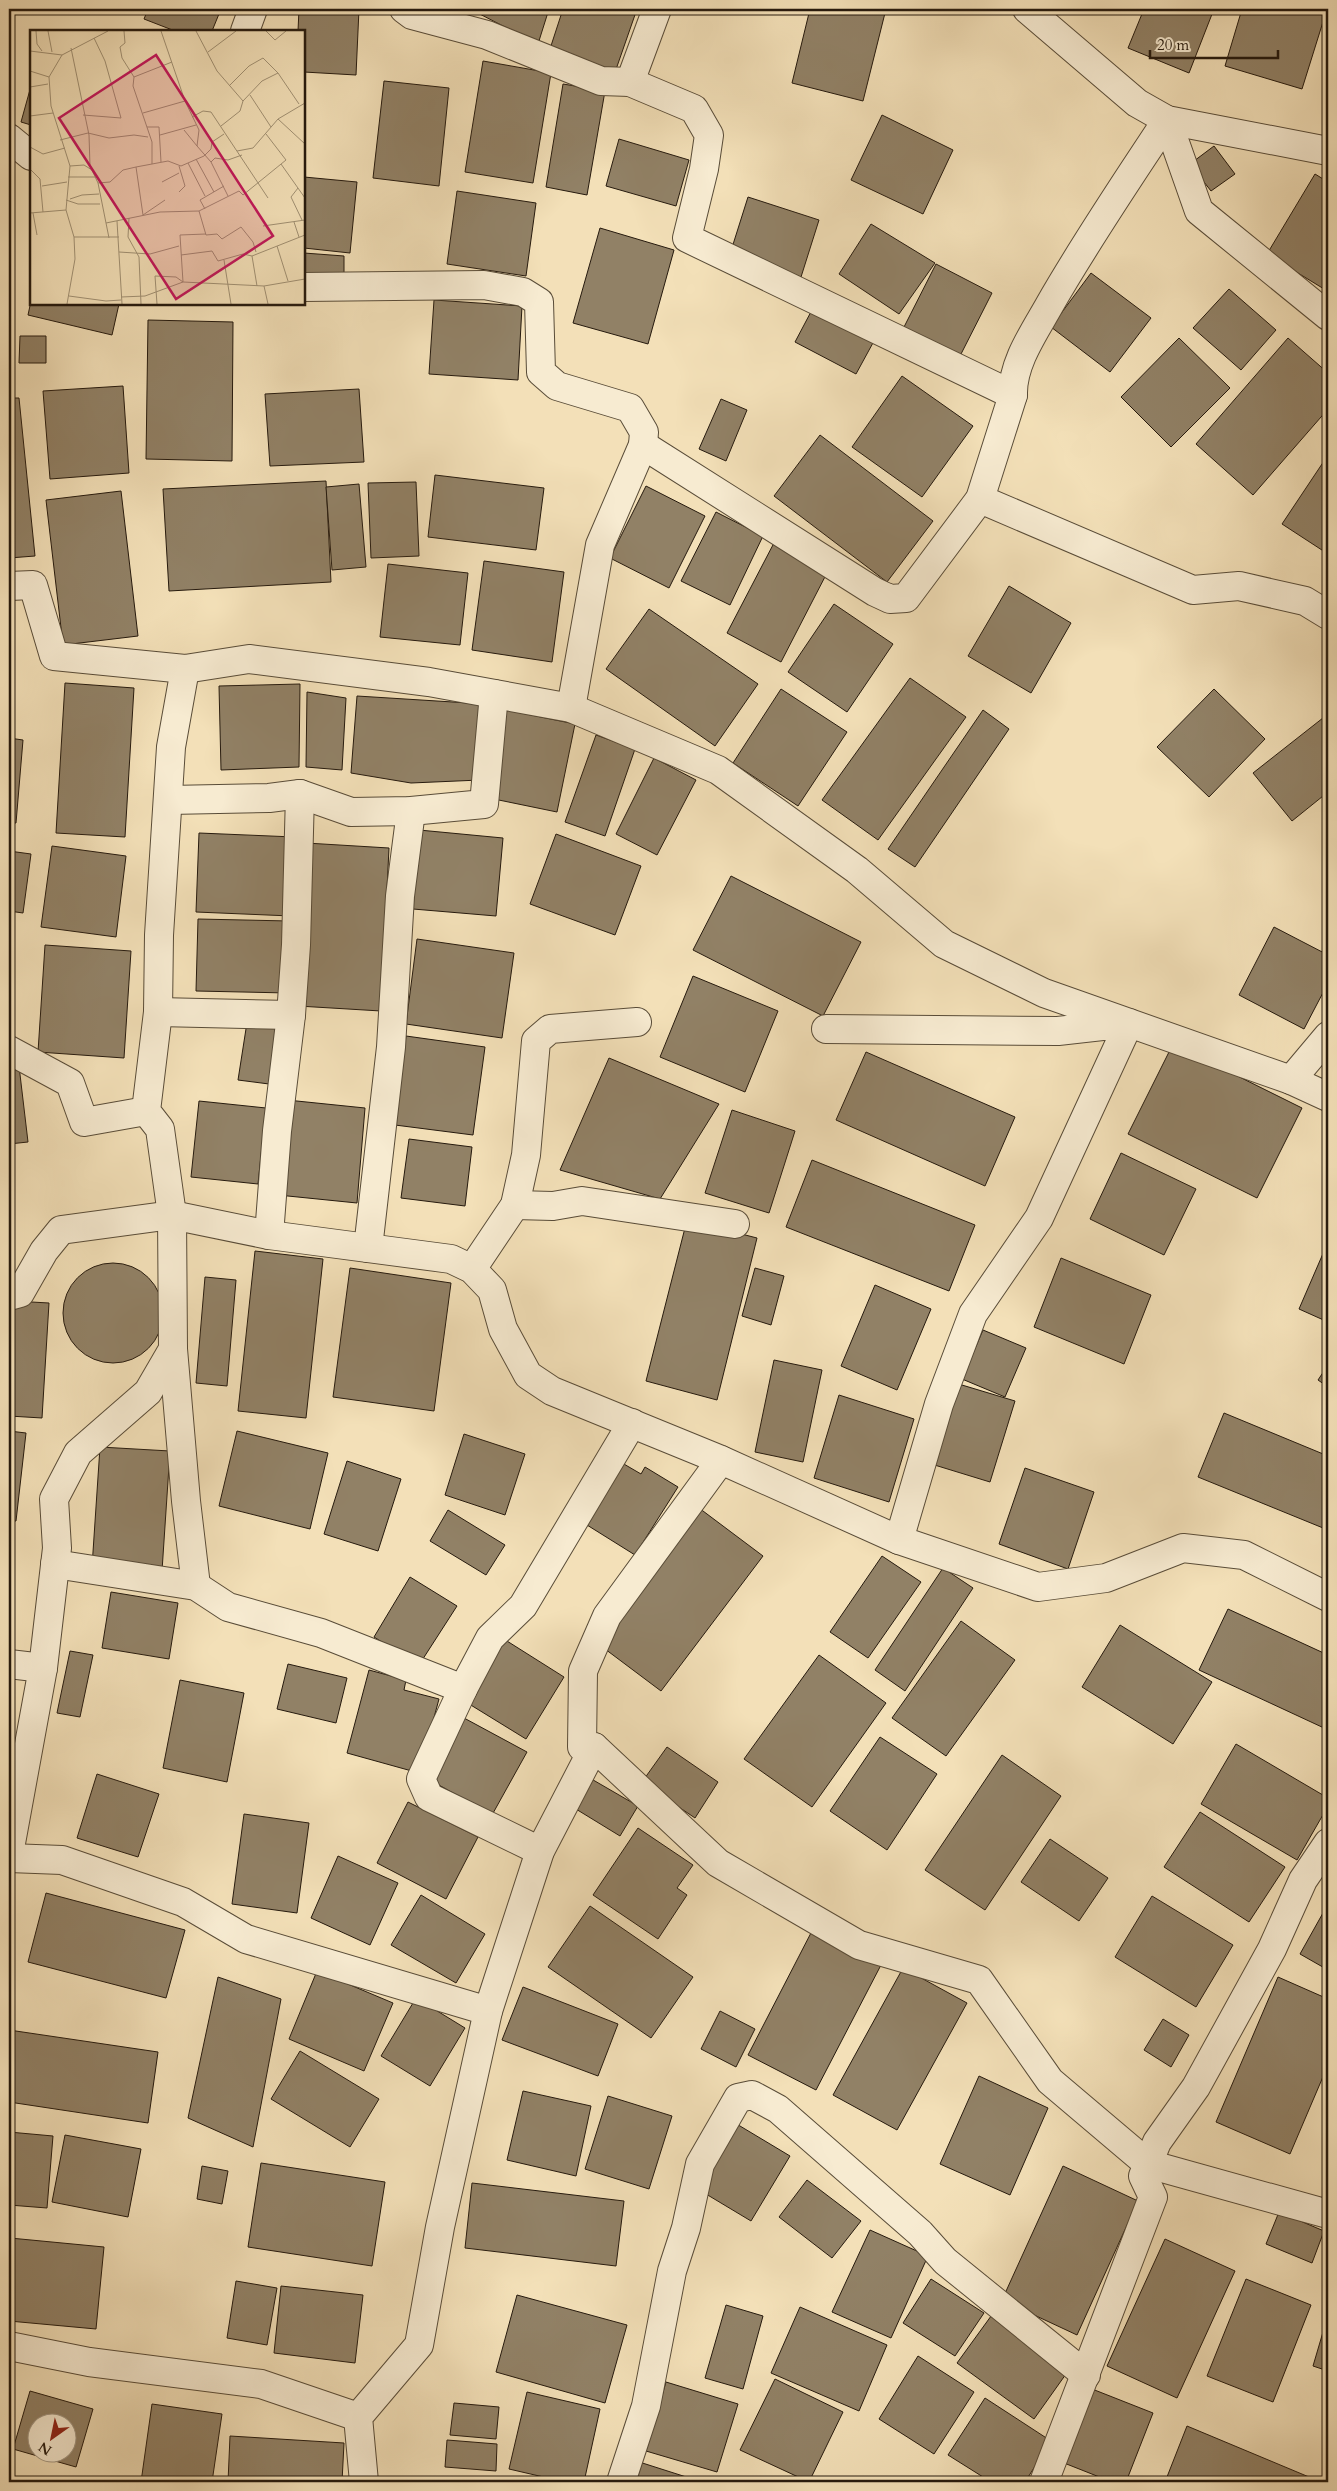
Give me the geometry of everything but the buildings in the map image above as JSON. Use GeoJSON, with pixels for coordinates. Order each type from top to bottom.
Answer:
{"type":"FeatureCollection","features":[{"type":"Feature","properties":{"kind":"street"},"geometry":{"type":"LineString","coordinates":[[246,30],[253,9]]}},
{"type":"Feature","properties":{"kind":"street"},"geometry":{"type":"LineString","coordinates":[[404,9],[412,15],[487,35],[601,81],[630,82],[694,109],[709,134],[704,169],[687,238],[1013,395]]}},
{"type":"Feature","properties":{"kind":"street"},"geometry":{"type":"LineString","coordinates":[[630,82],[657,9]]}},
{"type":"Feature","properties":{"kind":"street"},"geometry":{"type":"LineString","coordinates":[[1027,9],[1137,103],[1167,120],[1328,151]]}},
{"type":"Feature","properties":{"kind":"street"},"geometry":{"type":"LineString","coordinates":[[1167,120],[1199,211],[1328,316]]}},
{"type":"Feature","properties":{"kind":"street"},"geometry":{"type":"LineString","coordinates":[[643,445],[875,592],[890,599],[906,598],[980,499],[1013,395],[1013,383],[1027,344],[1070,270],[1167,120]]}},
{"type":"Feature","properties":{"kind":"street"},"geometry":{"type":"LineString","coordinates":[[9,138],[30,155]]}},
{"type":"Feature","properties":{"kind":"street"},"geometry":{"type":"LineString","coordinates":[[305,287],[484,285],[523,292],[539,302],[541,372],[557,386],[630,408],[644,432],[643,445],[600,545],[571,708]]}},
{"type":"Feature","properties":{"kind":"street"},"geometry":{"type":"LineString","coordinates":[[980,499],[1193,590],[1240,586],[1305,601],[1328,615]]}},
{"type":"Feature","properties":{"kind":"street"},"geometry":{"type":"LineString","coordinates":[[9,586],[33,585],[54,656],[185,669],[249,659],[420,681],[571,708],[718,770],[857,870],[944,944],[1044,993],[1291,1080],[1328,1097]]}},
{"type":"Feature","properties":{"kind":"street"},"geometry":{"type":"LineString","coordinates":[[185,669],[171,747],[159,935],[158,1012],[146,1110],[160,1129],[172,1215],[173,1349],[186,1501],[196,1586]]}},
{"type":"Feature","properties":{"kind":"street"},"geometry":{"type":"LineString","coordinates":[[169,800],[269,798],[300,794],[351,812],[411,811],[484,804],[494,694]]}},
{"type":"Feature","properties":{"kind":"street"},"geometry":{"type":"LineString","coordinates":[[269,1235],[296,946],[300,794]]}},
{"type":"Feature","properties":{"kind":"street"},"geometry":{"type":"LineString","coordinates":[[368,1248],[391,1047],[400,896],[411,811]]}},
{"type":"Feature","properties":{"kind":"street"},"geometry":{"type":"LineString","coordinates":[[158,1012],[291,1014]]}},
{"type":"Feature","properties":{"kind":"street"},"geometry":{"type":"LineString","coordinates":[[472,1269],[515,1205],[526,1155],[536,1041],[550,1029],[637,1022]]}},
{"type":"Feature","properties":{"kind":"street"},"geometry":{"type":"LineString","coordinates":[[826,1029],[1058,1031],[1128,1023]]}},
{"type":"Feature","properties":{"kind":"street"},"geometry":{"type":"LineString","coordinates":[[899,1540],[939,1404],[973,1314],[1039,1218],[1128,1023]]}},
{"type":"Feature","properties":{"kind":"street"},"geometry":{"type":"LineString","coordinates":[[1291,1080],[1328,1036]]}},
{"type":"Feature","properties":{"kind":"street"},"geometry":{"type":"LineString","coordinates":[[9,1050],[70,1083],[84,1122],[146,1110]]}},
{"type":"Feature","properties":{"kind":"street"},"geometry":{"type":"LineString","coordinates":[[515,1205],[553,1206],[582,1201],[735,1224]]}},
{"type":"Feature","properties":{"kind":"street"},"geometry":{"type":"LineString","coordinates":[[9,1296],[20,1293],[44,1251],[61,1230],[172,1215],[269,1235],[451,1259],[472,1269],[492,1290],[502,1329],[528,1375],[552,1391],[721,1460],[899,1540],[1038,1587],[1106,1578],[1183,1548],[1244,1555],[1328,1597]]}},
{"type":"Feature","properties":{"kind":"street"},"geometry":{"type":"LineString","coordinates":[[9,1854],[43,1668],[57,1548],[54,1500],[78,1453],[148,1392],[173,1349]]}},
{"type":"Feature","properties":{"kind":"street"},"geometry":{"type":"LineString","coordinates":[[540,1851],[429,1797],[421,1779],[463,1689],[490,1638],[523,1606],[632,1423]]}},
{"type":"Feature","properties":{"kind":"street"},"geometry":{"type":"LineString","coordinates":[[721,1460],[607,1616],[583,1671],[582,1747],[594,1747],[718,1863],[859,1945],[979,1980],[1050,2081],[1148,2164],[1328,2214]]}},
{"type":"Feature","properties":{"kind":"street"},"geometry":{"type":"LineString","coordinates":[[55,1564],[196,1586],[228,1607],[321,1634],[463,1689]]}},
{"type":"Feature","properties":{"kind":"street"},"geometry":{"type":"LineString","coordinates":[[9,1664],[43,1668]]}},
{"type":"Feature","properties":{"kind":"street"},"geometry":{"type":"LineString","coordinates":[[364,2482],[358,2417],[419,2345],[440,2227],[488,2011],[540,1851],[594,1747]]}},
{"type":"Feature","properties":{"kind":"street"},"geometry":{"type":"LineString","coordinates":[[1044,2482],[1153,2197],[1143,2176],[1156,2142],[1196,2087],[1272,1949],[1303,1880],[1328,1843]]}},
{"type":"Feature","properties":{"kind":"street"},"geometry":{"type":"LineString","coordinates":[[9,1858],[62,1860],[183,1902],[246,1938],[488,2011]]}},
{"type":"Feature","properties":{"kind":"street"},"geometry":{"type":"LineString","coordinates":[[621,2482],[646,2406],[672,2271],[686,2228],[700,2164],[738,2098],[752,2095],[778,2108],[920,2233],[945,2261],[1086,2375]]}},
{"type":"Feature","properties":{"kind":"street"},"geometry":{"type":"LineString","coordinates":[[9,2346],[89,2362],[261,2384],[358,2417]]}}]}
